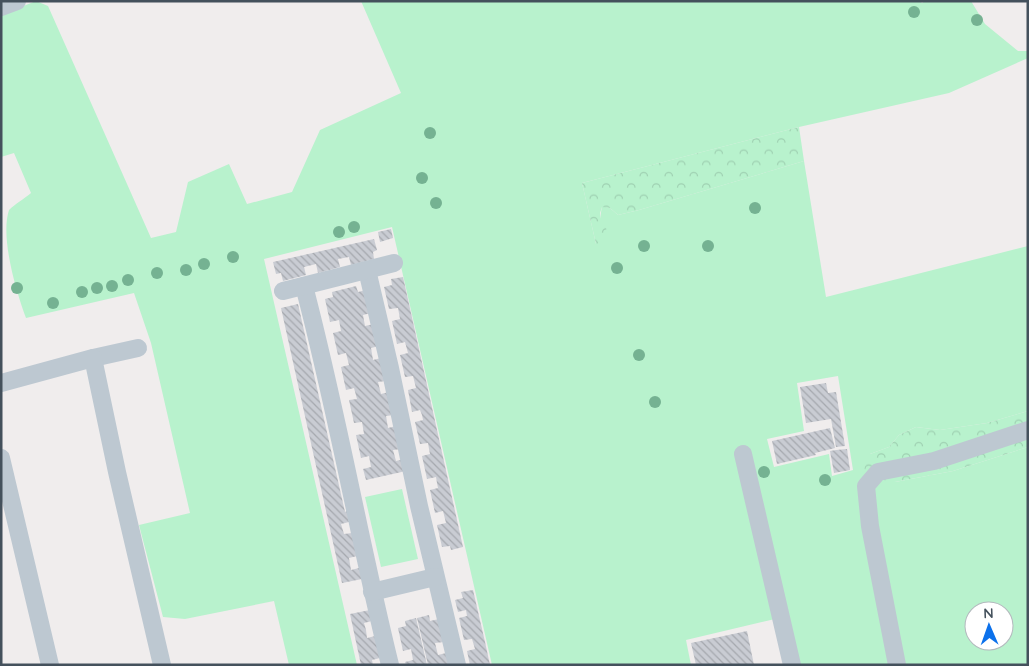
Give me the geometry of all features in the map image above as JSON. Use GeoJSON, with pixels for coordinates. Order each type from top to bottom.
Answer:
{"type":"FeatureCollection","features":[{"type":"Feature","properties":{"kind":"street"},"geometry":{"type":"LineString","coordinates":[[1,8],[17,1]]}},
{"type":"Feature","properties":{"kind":"street"},"geometry":{"type":"LineString","coordinates":[[282,291],[394,263]]}},
{"type":"Feature","properties":{"kind":"street"},"geometry":{"type":"LineString","coordinates":[[367,270],[435,577],[457,665]]}},
{"type":"Feature","properties":{"kind":"street"},"geometry":{"type":"LineString","coordinates":[[304,286],[333,405],[372,592],[390,665]]}},
{"type":"Feature","properties":{"kind":"street"},"geometry":{"type":"LineString","coordinates":[[1,383],[138,348]]}},
{"type":"Feature","properties":{"kind":"street"},"geometry":{"type":"LineString","coordinates":[[93,358],[117,472],[162,665]]}},
{"type":"Feature","properties":{"kind":"street"},"geometry":{"type":"LineString","coordinates":[[897,665],[870,526],[866,486],[878,472],[934,461],[1028,430]]}},
{"type":"Feature","properties":{"kind":"street"},"geometry":{"type":"LineString","coordinates":[[743,454],[792,665]]}},
{"type":"Feature","properties":{"kind":"street"},"geometry":{"type":"LineString","coordinates":[[1,458],[50,665]]}},
{"type":"Feature","properties":{"kind":"street"},"geometry":{"type":"LineString","coordinates":[[372,592],[435,577]]}},
{"type":"Feature","properties":{"kind":"green space"},"geometry":{"type":"Polygon","coordinates":[[[36,1],[48,6],[151,238],[176,232],[188,182],[229,164],[247,204],[292,192],[320,130],[401,93],[361,1],[920,1],[922,3],[925,1],[971,1],[985,24],[1018,51],[1028,51],[1028,58],[949,93],[799,127],[582,183],[596,244],[602,206],[610,208],[618,215],[804,161],[826,297],[1028,246],[1028,411],[987,423],[940,430],[916,427],[899,435],[889,447],[870,454],[895,482],[953,471],[1028,447],[1028,665],[800,665],[775,619],[686,640],[691,665],[492,665],[392,227],[264,259],[357,665],[289,665],[274,601],[185,619],[163,617],[139,525],[190,513],[151,343],[134,293],[26,318],[10,264],[6,234],[9,210],[31,193],[14,153],[1,157],[1,15],[36,1]],[[838,376],[797,383],[804,431],[767,439],[774,467],[829,454],[832,476],[853,470],[838,376]]]}},
{"type":"Feature","properties":{"kind":"green space"},"geometry":{"type":"Polygon","coordinates":[[[799,127],[804,161],[618,215],[610,208],[602,207],[600,224],[606,227],[607,236],[602,242],[596,244],[582,183],[799,127]]]}},
{"type":"Feature","properties":{"kind":"green space"},"geometry":{"type":"Polygon","coordinates":[[[1028,411],[1028,447],[953,471],[895,482],[871,479],[864,469],[870,454],[889,447],[899,435],[916,427],[940,430],[987,423],[1028,411]]]}},
{"type":"Feature","properties":{"kind":"green space"},"geometry":{"type":"Polygon","coordinates":[[[402,489],[418,559],[381,567],[365,497],[402,489]]]}},
{"type":"Feature","properties":{"kind":"building"},"geometry":{"type":"Polygon","coordinates":[[[391,229],[393,238],[380,242],[378,232],[391,229]]]}},
{"type":"Feature","properties":{"kind":"building"},"geometry":{"type":"Polygon","coordinates":[[[374,239],[377,250],[373,252],[374,259],[351,265],[349,257],[338,259],[340,267],[318,273],[316,264],[304,267],[306,275],[283,281],[281,273],[276,274],[273,262],[374,239]]]}},
{"type":"Feature","properties":{"kind":"building"},"geometry":{"type":"Polygon","coordinates":[[[403,277],[463,547],[451,550],[450,546],[442,547],[437,525],[446,523],[443,511],[435,513],[430,490],[438,488],[436,477],[427,479],[422,456],[430,454],[428,443],[420,444],[415,422],[423,420],[422,415],[420,410],[412,412],[408,390],[416,388],[413,376],[405,377],[400,355],[408,353],[405,342],[397,344],[392,321],[400,319],[398,308],[389,309],[384,287],[392,285],[391,279],[403,277]]]}},
{"type":"Feature","properties":{"kind":"building"},"geometry":{"type":"Polygon","coordinates":[[[356,286],[358,292],[366,290],[371,313],[363,315],[365,326],[374,324],[379,346],[371,348],[373,360],[381,358],[386,381],[378,382],[381,394],[389,392],[394,415],[386,416],[388,428],[396,426],[401,449],[393,450],[396,461],[404,459],[406,471],[366,480],[363,469],[371,467],[369,456],[361,458],[356,435],[364,434],[362,422],[354,423],[349,400],[357,399],[354,388],[346,390],[341,367],[349,365],[346,353],[338,355],[333,333],[341,331],[339,320],[330,322],[325,299],[333,297],[332,292],[356,286]]]}},
{"type":"Feature","properties":{"kind":"building"},"geometry":{"type":"Polygon","coordinates":[[[298,304],[345,512],[347,511],[349,522],[341,524],[344,534],[352,533],[357,556],[349,558],[351,570],[359,568],[362,579],[342,583],[281,308],[298,304]]]}},
{"type":"Feature","properties":{"kind":"building"},"geometry":{"type":"Polygon","coordinates":[[[826,383],[828,393],[836,392],[845,446],[836,447],[831,419],[806,423],[800,387],[826,383]]]}},
{"type":"Feature","properties":{"kind":"building"},"geometry":{"type":"Polygon","coordinates":[[[830,428],[835,448],[815,453],[816,455],[777,464],[772,441],[830,428]]]}},
{"type":"Feature","properties":{"kind":"building"},"geometry":{"type":"Polygon","coordinates":[[[847,449],[850,470],[834,473],[830,451],[847,449]]]}},
{"type":"Feature","properties":{"kind":"building"},"geometry":{"type":"Polygon","coordinates":[[[473,590],[490,665],[470,665],[467,651],[475,649],[472,639],[464,640],[459,618],[467,616],[466,610],[458,612],[455,600],[463,598],[461,592],[473,590]]]}},
{"type":"Feature","properties":{"kind":"building"},"geometry":{"type":"Polygon","coordinates":[[[370,610],[372,621],[364,623],[367,638],[375,636],[380,658],[372,660],[373,665],[361,665],[350,614],[370,610]]]}},
{"type":"Feature","properties":{"kind":"building"},"geometry":{"type":"Polygon","coordinates":[[[429,615],[430,621],[439,619],[444,642],[435,643],[438,655],[446,653],[449,665],[428,665],[417,618],[429,615]]]}},
{"type":"Feature","properties":{"kind":"building"},"geometry":{"type":"Polygon","coordinates":[[[416,618],[427,665],[406,665],[405,662],[413,660],[411,649],[403,651],[398,628],[406,626],[405,621],[416,618]]]}},
{"type":"Feature","properties":{"kind":"building"},"geometry":{"type":"Polygon","coordinates":[[[747,631],[754,665],[696,665],[691,643],[747,631]]]}}]}
